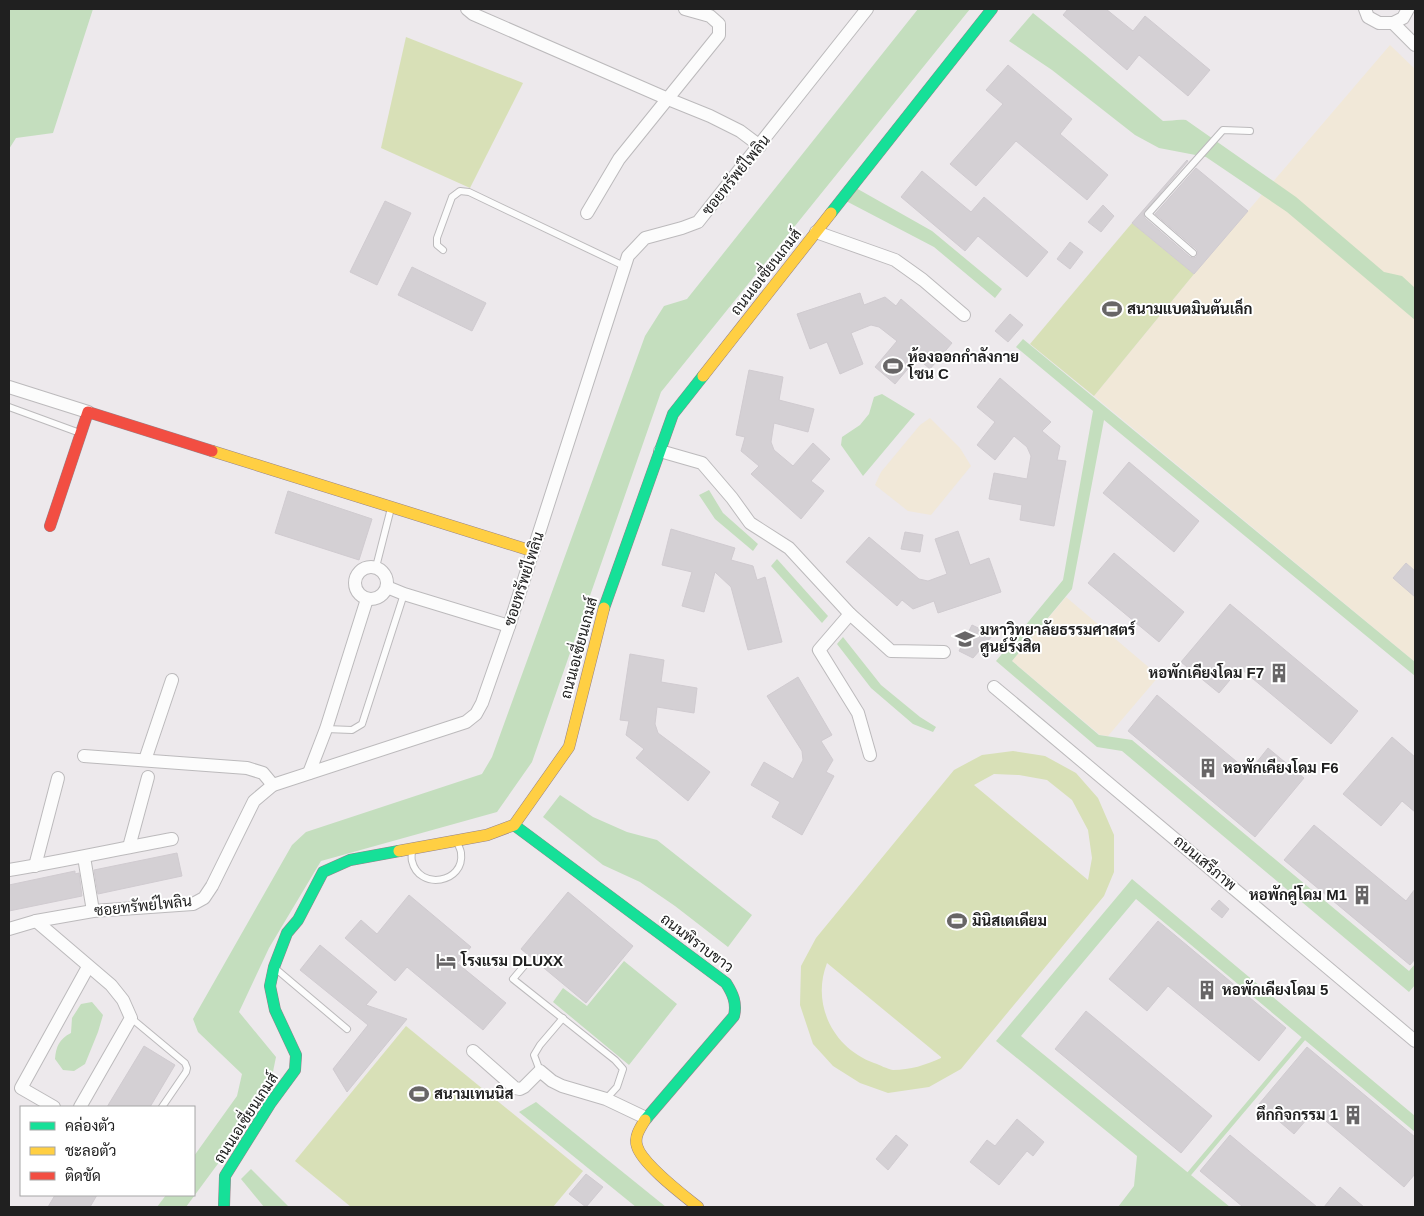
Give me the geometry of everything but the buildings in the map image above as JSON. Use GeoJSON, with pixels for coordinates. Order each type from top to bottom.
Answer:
{"type":"FeatureCollection","features":[{"type":"Feature","properties":{"kind":"street"},"geometry":{"type":"LineString","coordinates":[[466,9],[473,14],[710,116],[740,131],[760,146]]}},
{"type":"Feature","properties":{"kind":"street"},"geometry":{"type":"LineString","coordinates":[[587,213],[619,159],[719,35],[719,24],[710,16],[685,9]]}},
{"type":"Feature","properties":{"kind":"street","name":"ซอยทรัพย์ไพลิน"},"geometry":{"type":"LineString","coordinates":[[9,929],[36,921],[93,911],[193,904],[204,898],[212,886],[254,802],[273,785],[466,722],[476,714],[482,703],[509,626],[628,256],[644,238],[698,222],[867,9]]}},
{"type":"Feature","properties":{"kind":"street","name":"ถนนเอเซี่ยนเกมส์"},"geometry":{"type":"LineString","coordinates":[[224,1207],[225,1176],[270,1104],[295,1070],[296,1055],[275,1010],[270,986],[274,967],[287,933],[298,920],[323,872],[350,860],[456,841],[514,825],[569,747],[604,608],[673,414],[992,9]]}},
{"type":"Feature","properties":{"kind":"street"},"geometry":{"type":"LineString","coordinates":[[1365,9],[1368,17],[1379,23],[1393,24],[1403,18],[1409,9],[1415,13]]}},
{"type":"Feature","properties":{"kind":"street"},"geometry":{"type":"LineString","coordinates":[[1393,24],[1415,45]]}},
{"type":"Feature","properties":{"kind":"street"},"geometry":{"type":"LineString","coordinates":[[816,232],[895,260],[923,280],[964,315]]}},
{"type":"Feature","properties":{"kind":"street"},"geometry":{"type":"LineString","coordinates":[[9,387],[532,551]]}},
{"type":"Feature","properties":{"kind":"street"},"geometry":{"type":"LineString","coordinates":[[50,526],[88,412]]}},
{"type":"Feature","properties":{"kind":"street"},"geometry":{"type":"LineString","coordinates":[[660,451],[702,463],[732,498],[750,523],[789,548],[850,614],[891,651],[944,652]]}},
{"type":"Feature","properties":{"kind":"street"},"geometry":{"type":"LineString","coordinates":[[376,567],[386,575],[387,587],[380,597],[367,599],[358,592],[355,581],[362,569],[376,567]]}},
{"type":"Feature","properties":{"kind":"street"},"geometry":{"type":"LineString","coordinates":[[387,587],[509,626]]}},
{"type":"Feature","properties":{"kind":"street"},"geometry":{"type":"LineString","coordinates":[[308,773],[326,729],[367,599]]}},
{"type":"Feature","properties":{"kind":"street"},"geometry":{"type":"LineString","coordinates":[[850,614],[819,650],[858,714],[870,754]]}},
{"type":"Feature","properties":{"kind":"street"},"geometry":{"type":"LineString","coordinates":[[145,760],[172,680]]}},
{"type":"Feature","properties":{"kind":"street","name":"ถนนเสรีภาพ"},"geometry":{"type":"LineString","coordinates":[[994,687],[1415,1040]]}},
{"type":"Feature","properties":{"kind":"street"},"geometry":{"type":"LineString","coordinates":[[84,756],[248,768],[263,773],[273,785]]}},
{"type":"Feature","properties":{"kind":"street"},"geometry":{"type":"LineString","coordinates":[[129,847],[148,777]]}},
{"type":"Feature","properties":{"kind":"street"},"geometry":{"type":"LineString","coordinates":[[36,866],[58,778]]}},
{"type":"Feature","properties":{"kind":"street","name":"ถนนพิราบขาว"},"geometry":{"type":"LineString","coordinates":[[514,825],[726,983],[734,995],[736,1007],[734,1016],[646,1118],[638,1130],[636,1146],[642,1157],[698,1207]]}},
{"type":"Feature","properties":{"kind":"street"},"geometry":{"type":"LineString","coordinates":[[9,870],[172,840]]}},
{"type":"Feature","properties":{"kind":"street"},"geometry":{"type":"LineString","coordinates":[[84,857],[93,911]]}},
{"type":"Feature","properties":{"kind":"street"},"geometry":{"type":"LineString","coordinates":[[36,921],[111,985],[123,1000],[131,1018],[81,1106]]}},
{"type":"Feature","properties":{"kind":"street"},"geometry":{"type":"LineString","coordinates":[[52,1106],[21,1088],[88,967]]}},
{"type":"Feature","properties":{"kind":"street"},"geometry":{"type":"LineString","coordinates":[[473,1051],[516,1088],[524,1087],[540,1071],[552,1081],[562,1086],[606,1099],[646,1118]]}},
{"type":"Feature","properties":{"kind":"lane"},"geometry":{"type":"LineString","coordinates":[[1193,253],[1148,214],[1223,130],[1250,131]]}},
{"type":"Feature","properties":{"kind":"lane"},"geometry":{"type":"LineString","coordinates":[[442,250],[437,245],[437,238],[452,197],[460,191],[469,192],[624,266]]}},
{"type":"Feature","properties":{"kind":"lane"},"geometry":{"type":"LineString","coordinates":[[9,407],[81,434]]}},
{"type":"Feature","properties":{"kind":"lane"},"geometry":{"type":"LineString","coordinates":[[376,567],[391,506]]}},
{"type":"Feature","properties":{"kind":"lane"},"geometry":{"type":"LineString","coordinates":[[326,729],[352,730],[362,724],[404,594]]}},
{"type":"Feature","properties":{"kind":"lane"},"geometry":{"type":"LineString","coordinates":[[412,848],[411,860],[416,872],[427,879],[440,881],[452,876],[460,866],[461,853],[456,841]]}},
{"type":"Feature","properties":{"kind":"lane"},"geometry":{"type":"LineString","coordinates":[[524,966],[514,979],[615,1060],[623,1069],[617,1086],[606,1099]]}},
{"type":"Feature","properties":{"kind":"lane"},"geometry":{"type":"LineString","coordinates":[[274,967],[348,1029]]}},
{"type":"Feature","properties":{"kind":"lane"},"geometry":{"type":"LineString","coordinates":[[131,1018],[185,1063],[187,1068],[163,1106]]}},
{"type":"Feature","properties":{"kind":"lane"},"geometry":{"type":"LineString","coordinates":[[540,1071],[534,1055],[563,1018]]}},
{"type":"Feature","properties":{"kind":"shaded area"},"geometry":{"type":"Polygon","coordinates":[[[9,9],[93,9],[53,133],[16,138],[9,149],[9,9]]]}},
{"type":"Feature","properties":{"kind":"shaded area"},"geometry":{"type":"Polygon","coordinates":[[[918,9],[970,9],[661,392],[532,762],[497,812],[321,861],[269,948],[239,1012],[276,1057],[268,1096],[195,1195],[195,1155],[237,1096],[242,1074],[198,1032],[193,1019],[292,845],[306,832],[482,774],[492,757],[645,336],[664,306],[687,299],[918,9]]]}},
{"type":"Feature","properties":{"kind":"shaded area"},"geometry":{"type":"Polygon","coordinates":[[[1033,13],[1163,121],[1186,120],[1296,197],[1384,272],[1402,276],[1415,288],[1415,320],[1287,212],[1206,157],[1159,148],[1135,135],[1052,70],[1009,41],[1033,13]]]}},
{"type":"Feature","properties":{"kind":"shaded area"},"geometry":{"type":"Polygon","coordinates":[[[406,37],[523,83],[470,188],[381,148],[406,37]]]}},
{"type":"Feature","properties":{"kind":"shaded area"},"geometry":{"type":"Polygon","coordinates":[[[1390,45],[1415,69],[1415,662],[1094,396],[1194,274],[1390,45]]]}},
{"type":"Feature","properties":{"kind":"shaded area"},"geometry":{"type":"Polygon","coordinates":[[[856,188],[932,231],[1002,289],[995,298],[934,247],[846,201],[856,188]]]}},
{"type":"Feature","properties":{"kind":"shaded area","name":"สนามแบตมินตันเล็ก"},"geometry":{"type":"Polygon","coordinates":[[[1132,223],[1194,274],[1094,396],[1030,344],[1132,223]]]}},
{"type":"Feature","properties":{"kind":"shaded area"},"geometry":{"type":"Polygon","coordinates":[[[1023,339],[1415,662],[1415,676],[1104,420],[1072,589],[1012,661],[1099,735],[1132,740],[1409,971],[1415,964],[1415,985],[1409,992],[1122,751],[1097,747],[996,661],[1063,580],[1093,411],[1016,347],[1023,339]]]}},
{"type":"Feature","properties":{"kind":"shaded area"},"geometry":{"type":"Polygon","coordinates":[[[882,394],[915,414],[863,476],[841,445],[842,437],[860,425],[869,414],[874,397],[882,394]]]}},
{"type":"Feature","properties":{"kind":"shaded area"},"geometry":{"type":"Polygon","coordinates":[[[930,418],[960,448],[971,466],[931,515],[908,511],[875,485],[881,472],[920,425],[930,418]]]}},
{"type":"Feature","properties":{"kind":"shaded area"},"geometry":{"type":"Polygon","coordinates":[[[709,490],[723,513],[758,544],[753,551],[715,519],[699,495],[709,490]]]}},
{"type":"Feature","properties":{"kind":"shaded area"},"geometry":{"type":"Polygon","coordinates":[[[777,559],[828,616],[822,623],[771,566],[777,559]]]}},
{"type":"Feature","properties":{"kind":"shaded area"},"geometry":{"type":"Polygon","coordinates":[[[1066,597],[1159,676],[1108,736],[1100,735],[1012,661],[1066,597]]]}},
{"type":"Feature","properties":{"kind":"shaded area"},"geometry":{"type":"Polygon","coordinates":[[[843,637],[881,685],[920,717],[936,727],[933,732],[913,724],[871,688],[837,644],[843,637]]]}},
{"type":"Feature","properties":{"kind":"shaded area","name":"มินิสเตเดียม"},"geometry":{"type":"Polygon","coordinates":[[[1013,751],[1045,756],[1076,773],[1098,798],[1114,835],[1114,872],[1104,896],[961,1069],[929,1087],[888,1093],[860,1083],[833,1066],[813,1044],[800,1005],[801,966],[816,938],[954,770],[982,755],[1013,751]],[[994,774],[974,785],[1088,880],[1092,858],[1088,830],[1072,800],[1047,780],[1019,775],[994,774]],[[827,963],[823,978],[822,994],[824,1009],[829,1023],[847,1047],[874,1063],[893,1070],[918,1067],[941,1058],[941,1057],[827,963]]]}},
{"type":"Feature","properties":{"kind":"shaded area"},"geometry":{"type":"Polygon","coordinates":[[[560,795],[593,817],[627,832],[657,840],[752,915],[728,947],[640,882],[603,865],[543,817],[560,795]]]}},
{"type":"Feature","properties":{"kind":"shaded area"},"geometry":{"type":"Polygon","coordinates":[[[1132,879],[1415,1116],[1415,1132],[1136,899],[1021,1036],[1230,1207],[1118,1207],[1134,1186],[1137,1156],[996,1041],[1132,879]]]}},
{"type":"Feature","properties":{"kind":"shaded area"},"geometry":{"type":"Polygon","coordinates":[[[624,961],[677,1004],[629,1065],[553,1002],[563,988],[587,1006],[624,961]]]}},
{"type":"Feature","properties":{"kind":"shaded area"},"geometry":{"type":"Polygon","coordinates":[[[92,1002],[103,1015],[85,1064],[74,1071],[63,1070],[55,1059],[57,1047],[71,1033],[72,1018],[81,1004],[92,1002]]]}},
{"type":"Feature","properties":{"kind":"shaded area","name":"สนามเทนนิส"},"geometry":{"type":"Polygon","coordinates":[[[406,1026],[583,1171],[553,1207],[351,1207],[295,1161],[406,1026]]]}},
{"type":"Feature","properties":{"kind":"shaded area"},"geometry":{"type":"Polygon","coordinates":[[[536,1102],[666,1207],[636,1207],[519,1112],[536,1102]]]}},
{"type":"Feature","properties":{"kind":"shaded area"},"geometry":{"type":"Polygon","coordinates":[[[251,1169],[289,1207],[264,1207],[241,1179],[251,1169]]]}},
{"type":"Feature","properties":{"kind":"shaded area"},"geometry":{"type":"Polygon","coordinates":[[[165,1196],[194,1196],[186,1207],[157,1207],[165,1196]]]}},
{"type":"Feature","properties":{"kind":"waterway"},"geometry":{"type":"LineString","coordinates":[[1189,1174],[1303,1039]]}},
{"type":"Feature","properties":{"kind":"traffic: fast"},"geometry":{"type":"LineString","coordinates":[[831,213],[992,9]]}},
{"type":"Feature","properties":{"kind":"traffic: fast"},"geometry":{"type":"LineString","coordinates":[[604,608],[673,414],[703,376]]}},
{"type":"Feature","properties":{"kind":"traffic: fast"},"geometry":{"type":"LineString","coordinates":[[514,825],[726,983],[732,995],[735,1003],[734,1016],[645,1120]]}},
{"type":"Feature","properties":{"kind":"traffic: fast"},"geometry":{"type":"LineString","coordinates":[[224,1207],[225,1176],[270,1104],[295,1070],[296,1055],[275,1010],[270,986],[274,967],[287,933],[298,920],[323,872],[350,860],[399,851]]}},
{"type":"Feature","properties":{"kind":"traffic: slow"},"geometry":{"type":"LineString","coordinates":[[703,376],[831,213]]}},
{"type":"Feature","properties":{"kind":"traffic: slow"},"geometry":{"type":"LineString","coordinates":[[212,451],[532,551]]}},
{"type":"Feature","properties":{"kind":"traffic: slow"},"geometry":{"type":"LineString","coordinates":[[399,851],[487,835],[514,825],[569,747],[604,608]]}},
{"type":"Feature","properties":{"kind":"traffic: slow"},"geometry":{"type":"LineString","coordinates":[[645,1120],[636,1139],[640,1153],[664,1179],[698,1207]]}},
{"type":"Feature","properties":{"kind":"traffic: jam"},"geometry":{"type":"LineString","coordinates":[[50,526],[88,412],[212,451]]}},
{"type":"Feature","properties":{"kind":"place","name":"สนามแบตมินตันเล็ก"},"geometry":{"type":"Point","coordinates":[1112,309]}},
{"type":"Feature","properties":{"kind":"place","name":"ห้องออกกำลังกาย โซน C"},"geometry":{"type":"Point","coordinates":[893,366]}},
{"type":"Feature","properties":{"kind":"place","name":"มหาวิทยาลัยธรรมศาสตร์ ศูนย์รังสิต"},"geometry":{"type":"Point","coordinates":[965,639]}},
{"type":"Feature","properties":{"kind":"place","name":"หอพักเคียงโดม F7"},"geometry":{"type":"Point","coordinates":[1279,673]}},
{"type":"Feature","properties":{"kind":"place","name":"หอพักเคียงโดม F6"},"geometry":{"type":"Point","coordinates":[1208,768]}},
{"type":"Feature","properties":{"kind":"place","name":"หอพักคู่โดม M1"},"geometry":{"type":"Point","coordinates":[1362,895]}},
{"type":"Feature","properties":{"kind":"place","name":"มินิสเตเดียม"},"geometry":{"type":"Point","coordinates":[957,921]}},
{"type":"Feature","properties":{"kind":"place","name":"โรงแรม DLUXX"},"geometry":{"type":"Point","coordinates":[446,961]}},
{"type":"Feature","properties":{"kind":"place","name":"หอพักเคียงโดม 5"},"geometry":{"type":"Point","coordinates":[1207,990]}},
{"type":"Feature","properties":{"kind":"place","name":"สนามเทนนิส"},"geometry":{"type":"Point","coordinates":[419,1094]}},
{"type":"Feature","properties":{"kind":"place","name":"ตึกกิจกรรม 1"},"geometry":{"type":"Point","coordinates":[1353,1115]}}]}
